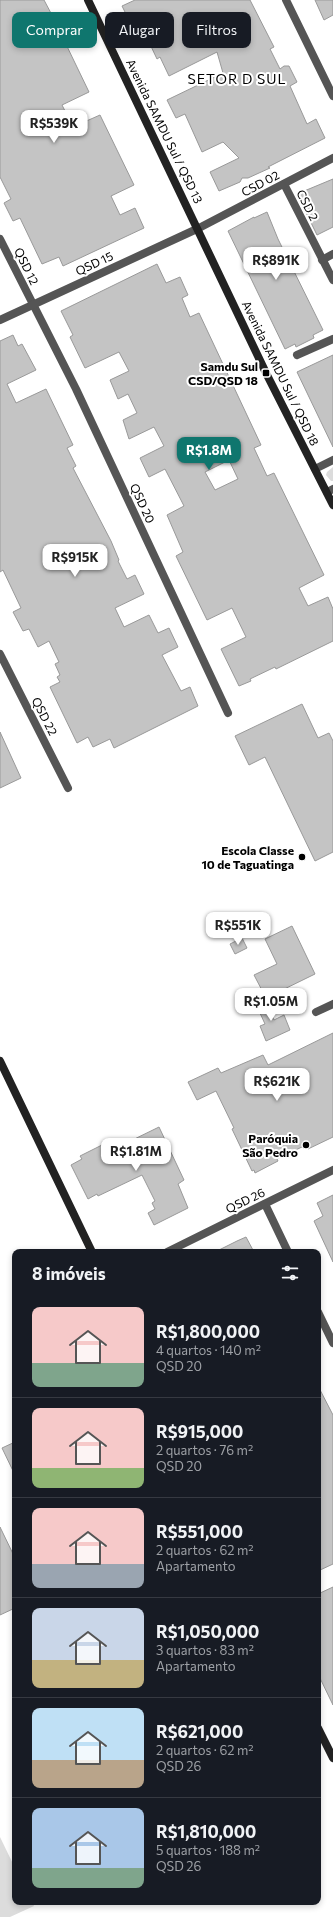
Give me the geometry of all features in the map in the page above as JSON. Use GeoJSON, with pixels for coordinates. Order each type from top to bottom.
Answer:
{"type":"FeatureCollection","features":[{"type":"Feature","properties":{"kind":"street","name":"Avenida SAMDU Sul / QSD 13"},"geometry":{"type":"LineString","coordinates":[[88,0],[199,228]]}},
{"type":"Feature","properties":{"kind":"street"},"geometry":{"type":"LineString","coordinates":[[286,0],[333,96]]}},
{"type":"Feature","properties":{"kind":"street","name":"CSD 02"},"geometry":{"type":"LineString","coordinates":[[199,228],[333,158]]}},
{"type":"Feature","properties":{"kind":"street","name":"CSD 2"},"geometry":{"type":"LineString","coordinates":[[284,184],[333,280]]}},
{"type":"Feature","properties":{"kind":"street","name":"QSD 15"},"geometry":{"type":"LineString","coordinates":[[0,320],[199,228]]}},
{"type":"Feature","properties":{"kind":"street","name":"Avenida SAMDU Sul / QSD 18"},"geometry":{"type":"LineString","coordinates":[[199,228],[266,372],[315,469],[330,490],[333,505]]}},
{"type":"Feature","properties":{"kind":"street","name":"QSD 12"},"geometry":{"type":"LineString","coordinates":[[0,239],[32,305]]}},
{"type":"Feature","properties":{"kind":"street"},"geometry":{"type":"LineString","coordinates":[[322,260],[333,254]]}},
{"type":"Feature","properties":{"kind":"street","name":"QSD 20"},"geometry":{"type":"LineString","coordinates":[[32,305],[76,389],[228,713]]}},
{"type":"Feature","properties":{"kind":"street"},"geometry":{"type":"LineString","coordinates":[[297,355],[333,339]]}},
{"type":"Feature","properties":{"kind":"street"},"geometry":{"type":"LineString","coordinates":[[315,469],[333,460]]}},
{"type":"Feature","properties":{"kind":"street","name":"QSD 22"},"geometry":{"type":"LineString","coordinates":[[0,654],[68,788]]}},
{"type":"Feature","properties":{"kind":"street"},"geometry":{"type":"LineString","coordinates":[[316,1012],[333,1004]]}},
{"type":"Feature","properties":{"kind":"street"},"geometry":{"type":"LineString","coordinates":[[0,1061],[91,1249]]}},
{"type":"Feature","properties":{"kind":"street","name":"QSD 26"},"geometry":{"type":"LineString","coordinates":[[173,1249],[333,1170]]}},
{"type":"Feature","properties":{"kind":"street"},"geometry":{"type":"LineString","coordinates":[[265,1204],[287,1249]]}},
{"type":"Feature","properties":{"kind":"street"},"geometry":{"type":"LineString","coordinates":[[321,1318],[333,1343]]}},
{"type":"Feature","properties":{"kind":"street"},"geometry":{"type":"LineString","coordinates":[[321,1734],[332,1758]]}},
{"type":"Feature","properties":{"kind":"shaded area"},"geometry":{"type":"Polygon","coordinates":[[[333,467],[333,481],[331,481],[326,475],[327,472],[333,467]]]}},
{"type":"Feature","properties":{"kind":"shaded area"},"geometry":{"type":"Polygon","coordinates":[[[0,1837],[12,1862],[12,1905],[34,1906],[10,1917],[0,1917],[0,1837]]]}},
{"type":"Feature","properties":{"kind":"building"},"geometry":{"type":"Polygon","coordinates":[[[0,0],[44,0],[50,12],[12,12],[12,48],[68,48],[89,92],[62,105],[73,127],[100,115],[134,185],[111,196],[120,215],[135,208],[144,228],[63,266],[59,257],[42,264],[20,218],[13,221],[4,203],[11,199],[0,177],[0,0]]]}},
{"type":"Feature","properties":{"kind":"building"},"geometry":{"type":"Polygon","coordinates":[[[135,0],[250,0],[274,47],[270,49],[280,69],[284,66],[289,66],[297,82],[290,86],[307,124],[316,119],[325,138],[268,167],[270,168],[248,178],[242,178],[240,182],[219,191],[210,172],[239,158],[223,142],[202,152],[185,114],[176,118],[167,100],[223,73],[217,52],[169,76],[160,57],[157,59],[152,48],[174,48],[174,12],[125,12],[122,6],[135,0]]]}},
{"type":"Feature","properties":{"kind":"building"},"geometry":{"type":"Polygon","coordinates":[[[315,0],[333,0],[333,15],[324,20],[315,0]]]}},
{"type":"Feature","properties":{"kind":"building"},"geometry":{"type":"Polygon","coordinates":[[[333,179],[333,227],[317,235],[297,194],[333,179]]]}},
{"type":"Feature","properties":{"kind":"building"},"geometry":{"type":"Polygon","coordinates":[[[267,212],[278,239],[323,330],[313,335],[314,338],[296,347],[295,344],[285,349],[228,231],[267,212]]]}},
{"type":"Feature","properties":{"kind":"building"},"geometry":{"type":"Polygon","coordinates":[[[157,264],[166,283],[180,277],[188,295],[182,298],[190,317],[199,313],[261,445],[254,448],[267,476],[274,473],[324,575],[299,588],[308,606],[328,597],[333,609],[333,641],[276,669],[275,667],[239,686],[221,649],[246,637],[232,608],[207,620],[176,556],[183,552],[167,515],[184,506],[165,469],[149,477],[140,458],[164,446],[154,427],[129,439],[123,420],[137,413],[128,394],[118,399],[110,380],[129,371],[119,352],[85,368],[70,337],[73,335],[61,311],[157,264]],[[229,460],[205,472],[215,490],[238,479],[229,460]]]}},
{"type":"Feature","properties":{"kind":"building"},"geometry":{"type":"Polygon","coordinates":[[[13,335],[18,346],[22,344],[36,370],[7,384],[16,403],[46,389],[73,445],[67,448],[76,466],[73,468],[111,541],[119,560],[118,561],[127,579],[135,575],[144,594],[115,608],[124,627],[149,615],[158,633],[169,628],[178,647],[162,655],[181,691],[190,687],[198,706],[114,748],[110,739],[93,747],[88,737],[77,743],[50,687],[60,682],[57,677],[60,675],[55,664],[59,662],[49,641],[38,647],[29,629],[23,631],[13,612],[21,608],[3,570],[0,572],[0,341],[13,335]]]}},
{"type":"Feature","properties":{"kind":"building"},"geometry":{"type":"Polygon","coordinates":[[[333,355],[333,447],[297,372],[333,355]]]}},
{"type":"Feature","properties":{"kind":"building"},"geometry":{"type":"Polygon","coordinates":[[[302,704],[318,738],[329,733],[333,741],[333,852],[315,861],[265,757],[249,765],[235,736],[302,704]]]}},
{"type":"Feature","properties":{"kind":"building"},"geometry":{"type":"Polygon","coordinates":[[[0,732],[21,778],[0,788],[0,732]]]}},
{"type":"Feature","properties":{"kind":"building"},"geometry":{"type":"Polygon","coordinates":[[[292,926],[315,974],[266,998],[254,975],[277,964],[265,939],[292,926]]]}},
{"type":"Feature","properties":{"kind":"building"},"geometry":{"type":"Polygon","coordinates":[[[242,938],[247,948],[235,954],[230,944],[242,938]]]}},
{"type":"Feature","properties":{"kind":"building"},"geometry":{"type":"Polygon","coordinates":[[[263,998],[274,1020],[284,1015],[290,1030],[266,1041],[260,1026],[265,1024],[255,1002],[263,998]]]}},
{"type":"Feature","properties":{"kind":"building"},"geometry":{"type":"Polygon","coordinates":[[[333,1033],[333,1137],[308,1149],[306,1145],[277,1159],[278,1161],[255,1173],[254,1170],[252,1171],[232,1129],[234,1128],[216,1091],[197,1100],[188,1082],[218,1068],[221,1073],[263,1055],[268,1065],[333,1033]]]}},
{"type":"Feature","properties":{"kind":"building"},"geometry":{"type":"Polygon","coordinates":[[[159,1127],[184,1180],[178,1184],[188,1208],[154,1225],[148,1213],[155,1209],[152,1203],[155,1201],[142,1175],[98,1196],[97,1194],[88,1199],[71,1165],[82,1159],[80,1156],[106,1143],[110,1151],[159,1127]]]}},
{"type":"Feature","properties":{"kind":"building"},"geometry":{"type":"Polygon","coordinates":[[[333,1195],[333,1262],[314,1221],[323,1216],[317,1203],[333,1195]]]}},
{"type":"Feature","properties":{"kind":"building"},"geometry":{"type":"Polygon","coordinates":[[[246,1237],[252,1249],[221,1249],[246,1237]]]}},
{"type":"Feature","properties":{"kind":"building"},"geometry":{"type":"Polygon","coordinates":[[[321,1392],[333,1415],[333,1564],[321,1570],[321,1392]]]}},
{"type":"Feature","properties":{"kind":"building"},"geometry":{"type":"Polygon","coordinates":[[[12,1443],[12,1469],[2,1448],[12,1443]]]}},
{"type":"Feature","properties":{"kind":"building"},"geometry":{"type":"Polygon","coordinates":[[[0,1527],[12,1552],[12,1609],[0,1615],[0,1527]]]}},
{"type":"Feature","properties":{"kind":"building"},"geometry":{"type":"Polygon","coordinates":[[[333,1587],[333,1705],[321,1680],[321,1593],[333,1587]]]}},
{"type":"Feature","properties":{"kind":"place","name":"Samdu Sul CSD/QSD 18"},"geometry":{"type":"Point","coordinates":[266,373]}},
{"type":"Feature","properties":{"kind":"place","name":"Escola Classe 10 de Taguatinga"},"geometry":{"type":"Point","coordinates":[302,857]}},
{"type":"Feature","properties":{"kind":"place","name":"Paróquia São Pedro"},"geometry":{"type":"Point","coordinates":[306,1145]}},
{"type":"Feature","properties":{"kind":"district","name":"SETOR D SUL"},"geometry":{"type":"Point","coordinates":[237,78]}}]}
